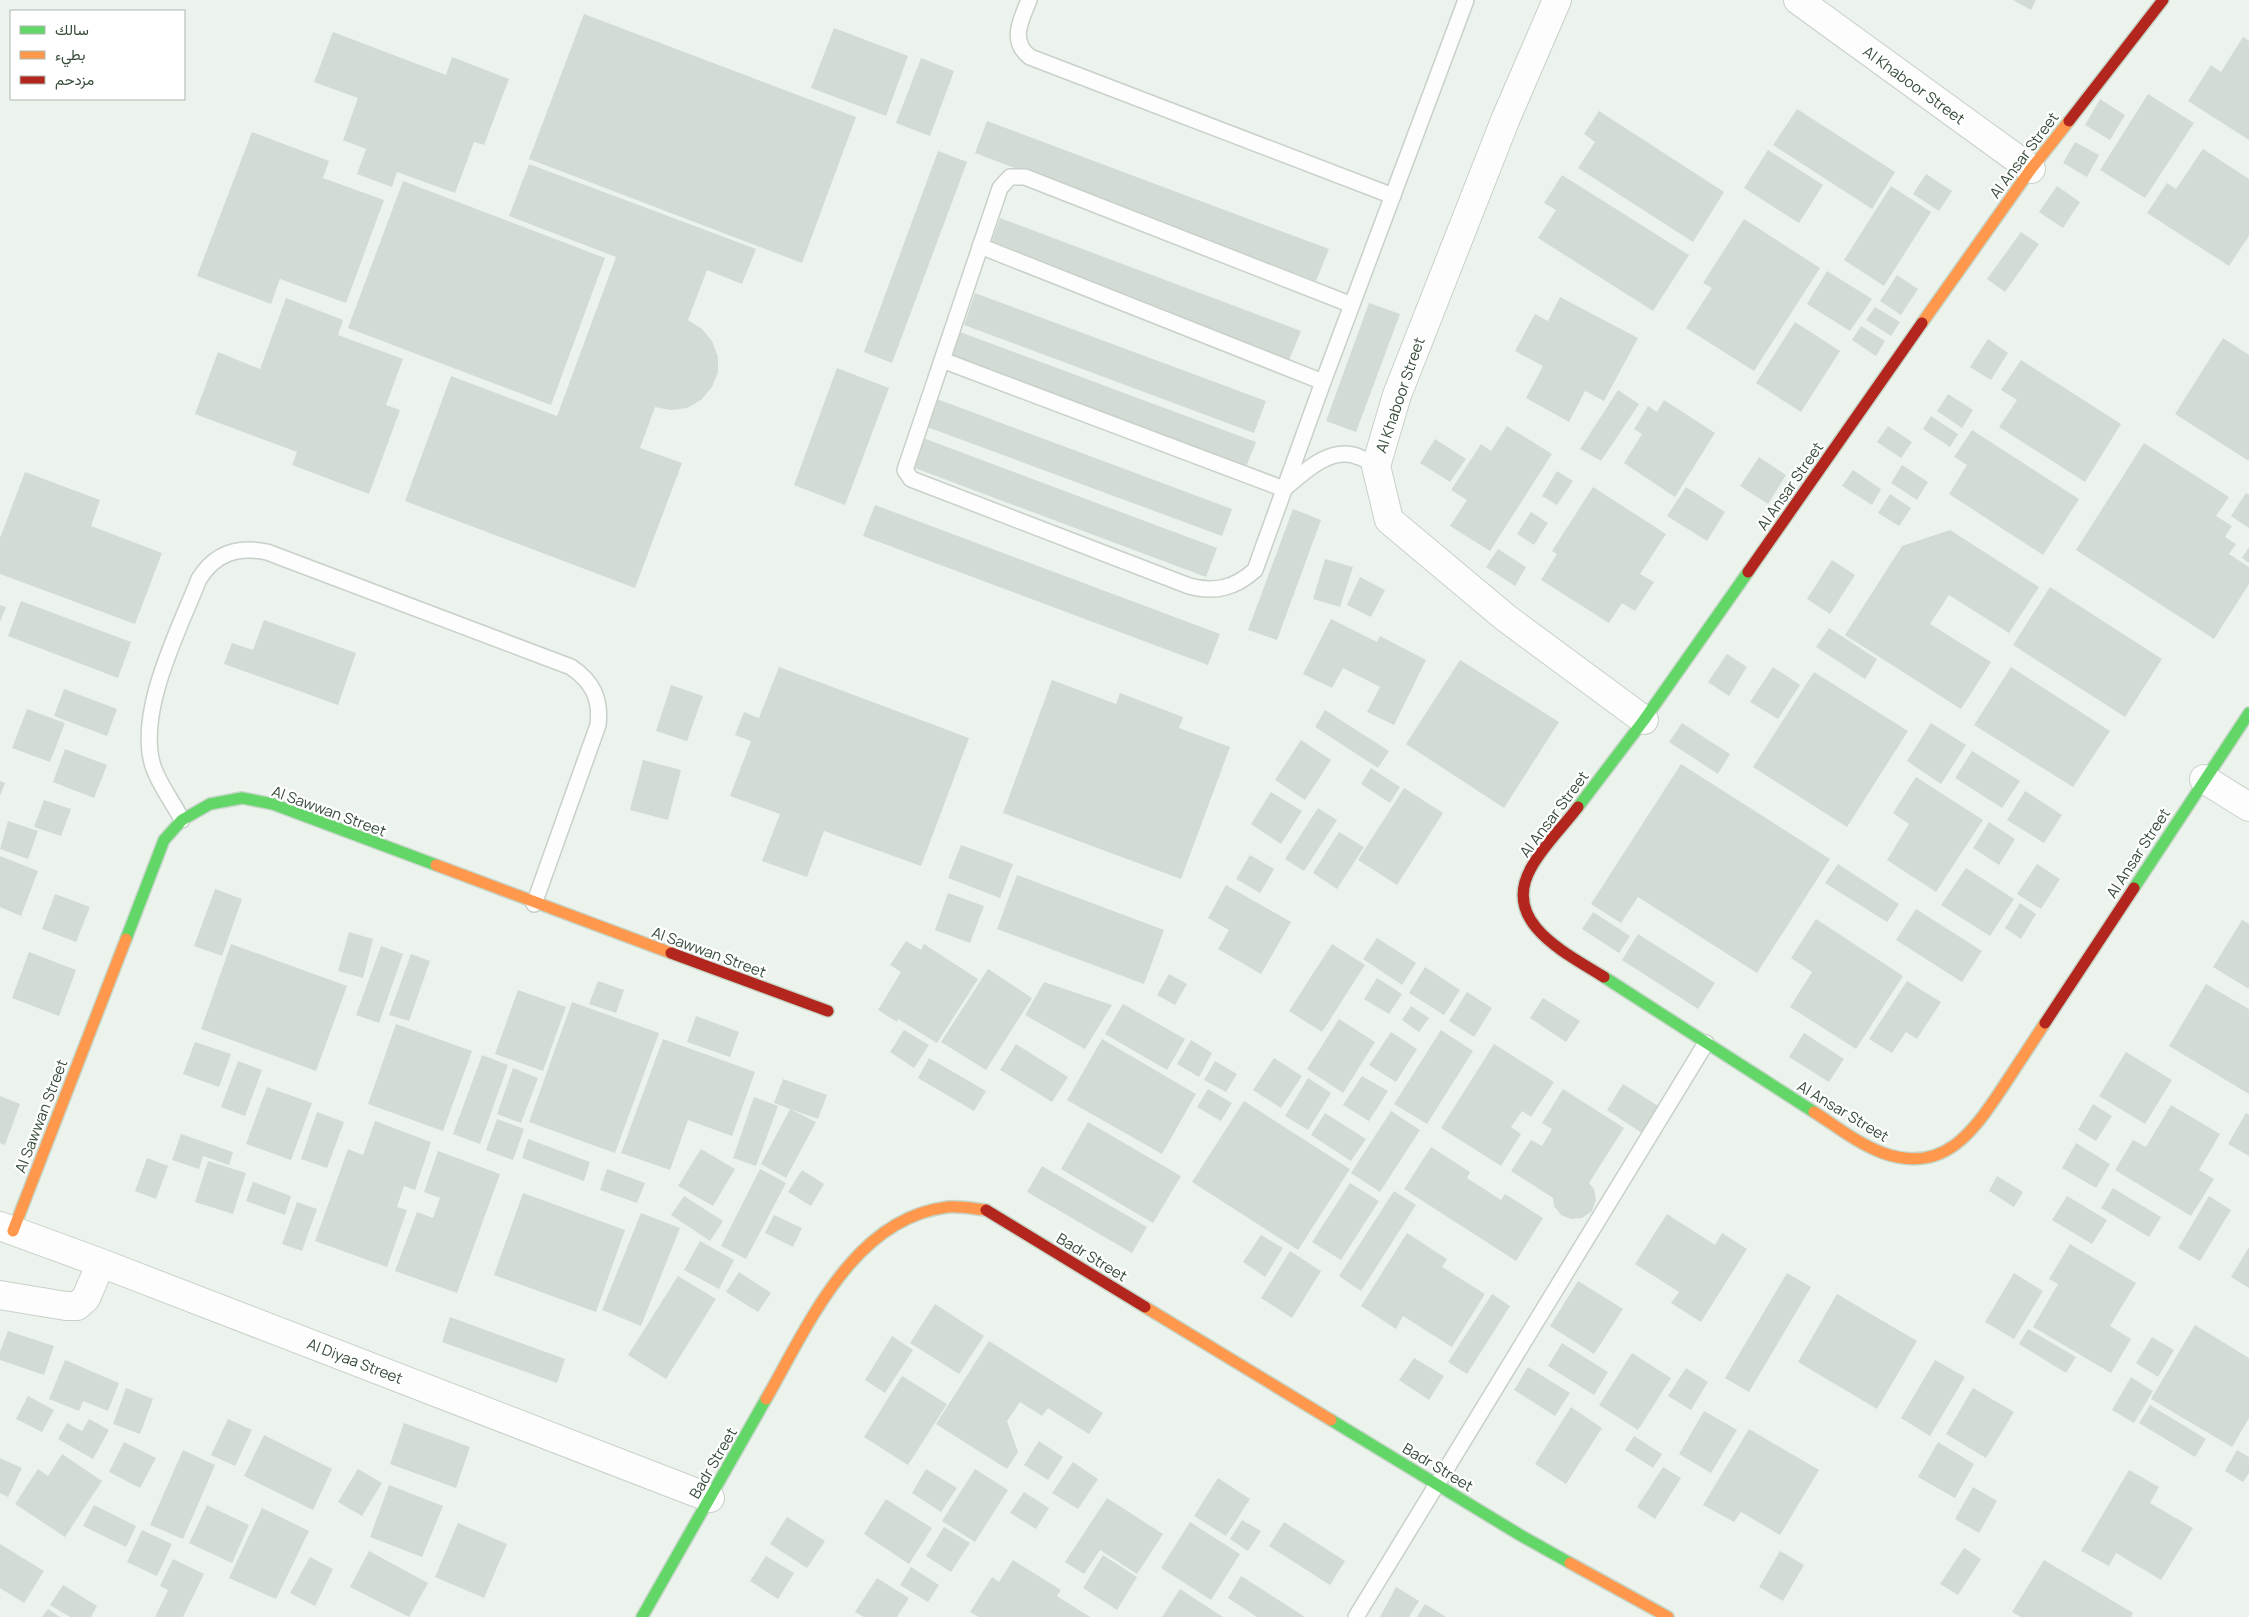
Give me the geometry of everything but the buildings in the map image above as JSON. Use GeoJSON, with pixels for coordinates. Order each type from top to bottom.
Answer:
{"type":"FeatureCollection","features":[{"type":"Feature","properties":{"kind":"street","name":"Al Khaboor Street"},"geometry":{"type":"LineString","coordinates":[[1558,0],[1506,118],[1401,386],[1376,466],[1389,520],[1506,618],[1644,720]]}},
{"type":"Feature","properties":{"kind":"street","name":"Al Khaboor Street"},"geometry":{"type":"LineString","coordinates":[[1798,0],[2030,169]]}},
{"type":"Feature","properties":{"kind":"street","name":"Al Ansar Street"},"geometry":{"type":"LineString","coordinates":[[2162,0],[2030,169],[1644,720],[1531,868],[1523,887],[1524,908],[1533,927],[1548,941],[1867,1146],[1889,1157],[1914,1160],[1938,1156],[1960,1144],[1977,1126],[2249,713]]}},
{"type":"Feature","properties":{"kind":"street"},"geometry":{"type":"LineString","coordinates":[[2204,779],[2249,806]]}},
{"type":"Feature","properties":{"kind":"street","name":"Al Sawwan Street"},"geometry":{"type":"LineString","coordinates":[[7,1229],[164,840],[182,820],[210,804],[242,798],[274,804],[534,904],[828,1011]]}},
{"type":"Feature","properties":{"kind":"street","name":"Badr Street"},"geometry":{"type":"LineString","coordinates":[[642,1617],[826,1294],[873,1239],[909,1217],[949,1207],[986,1210],[1585,1573],[1668,1617]]}},
{"type":"Feature","properties":{"kind":"street","name":"Al Diyaa Street"},"geometry":{"type":"LineString","coordinates":[[7,1229],[101,1263],[710,1498]]}},
{"type":"Feature","properties":{"kind":"street"},"geometry":{"type":"LineString","coordinates":[[0,1295],[66,1306],[78,1306],[86,1298],[101,1263]]}},
{"type":"Feature","properties":{"kind":"lane"},"geometry":{"type":"LineString","coordinates":[[1029,0],[1017,35],[1019,44],[1030,57],[1393,196]]}},
{"type":"Feature","properties":{"kind":"lane"},"geometry":{"type":"LineString","coordinates":[[1352,305],[1018,176],[1004,181],[905,465],[907,475],[1189,586],[1202,589],[1231,586],[1244,580],[1255,570],[1466,0]]}},
{"type":"Feature","properties":{"kind":"lane"},"geometry":{"type":"LineString","coordinates":[[980,246],[1323,382]]}},
{"type":"Feature","properties":{"kind":"lane"},"geometry":{"type":"LineString","coordinates":[[942,360],[1284,489]]}},
{"type":"Feature","properties":{"kind":"lane"},"geometry":{"type":"LineString","coordinates":[[1284,489],[1311,467],[1332,456],[1358,456],[1376,466]]}},
{"type":"Feature","properties":{"kind":"lane"},"geometry":{"type":"LineString","coordinates":[[182,820],[153,766],[148,746],[151,706],[199,579],[205,569],[225,554],[239,550],[267,552],[571,667],[592,686],[599,711],[598,725],[534,904]]}},
{"type":"Feature","properties":{"kind":"lane"},"geometry":{"type":"LineString","coordinates":[[1356,1617],[1706,1043]]}},
{"type":"Feature","properties":{"kind":"traffic: fast"},"geometry":{"type":"LineString","coordinates":[[1578,807],[1644,720],[1748,572]]}},
{"type":"Feature","properties":{"kind":"traffic: fast"},"geometry":{"type":"LineString","coordinates":[[2134,888],[2249,713]]}},
{"type":"Feature","properties":{"kind":"traffic: fast"},"geometry":{"type":"LineString","coordinates":[[126,939],[164,840],[182,820],[210,804],[242,798],[273,804],[436,865]]}},
{"type":"Feature","properties":{"kind":"traffic: fast"},"geometry":{"type":"LineString","coordinates":[[1604,977],[1814,1112]]}},
{"type":"Feature","properties":{"kind":"traffic: fast"},"geometry":{"type":"LineString","coordinates":[[642,1617],[766,1399]]}},
{"type":"Feature","properties":{"kind":"traffic: fast"},"geometry":{"type":"LineString","coordinates":[[1331,1420],[1520,1535],[1570,1563]]}},
{"type":"Feature","properties":{"kind":"traffic: slow"},"geometry":{"type":"LineString","coordinates":[[1922,323],[2031,169],[2069,121]]}},
{"type":"Feature","properties":{"kind":"traffic: slow"},"geometry":{"type":"LineString","coordinates":[[436,865],[671,953]]}},
{"type":"Feature","properties":{"kind":"traffic: slow"},"geometry":{"type":"LineString","coordinates":[[13,1231],[126,939]]}},
{"type":"Feature","properties":{"kind":"traffic: slow"},"geometry":{"type":"LineString","coordinates":[[1814,1112],[1856,1140],[1883,1153],[1904,1158],[1923,1158],[1940,1154],[1955,1145],[1980,1119],[1992,1104],[2045,1023]]}},
{"type":"Feature","properties":{"kind":"traffic: slow"},"geometry":{"type":"LineString","coordinates":[[766,1399],[817,1309],[837,1280],[860,1253],[885,1231],[915,1215],[948,1207],[986,1210]]}},
{"type":"Feature","properties":{"kind":"traffic: slow"},"geometry":{"type":"LineString","coordinates":[[1145,1307],[1331,1420]]}},
{"type":"Feature","properties":{"kind":"traffic: slow"},"geometry":{"type":"LineString","coordinates":[[1570,1563],[1668,1617]]}},
{"type":"Feature","properties":{"kind":"traffic: jam"},"geometry":{"type":"LineString","coordinates":[[2069,121],[2163,0]]}},
{"type":"Feature","properties":{"kind":"traffic: jam"},"geometry":{"type":"LineString","coordinates":[[1748,572],[1922,323]]}},
{"type":"Feature","properties":{"kind":"traffic: jam"},"geometry":{"type":"LineString","coordinates":[[1578,807],[1547,844],[1531,868],[1524,888],[1524,905],[1531,921],[1542,935],[1573,958],[1604,977]]}},
{"type":"Feature","properties":{"kind":"traffic: jam"},"geometry":{"type":"LineString","coordinates":[[2045,1023],[2134,888]]}},
{"type":"Feature","properties":{"kind":"traffic: jam"},"geometry":{"type":"LineString","coordinates":[[671,953],[828,1011]]}},
{"type":"Feature","properties":{"kind":"traffic: jam"},"geometry":{"type":"LineString","coordinates":[[986,1210],[1145,1307]]}}]}
